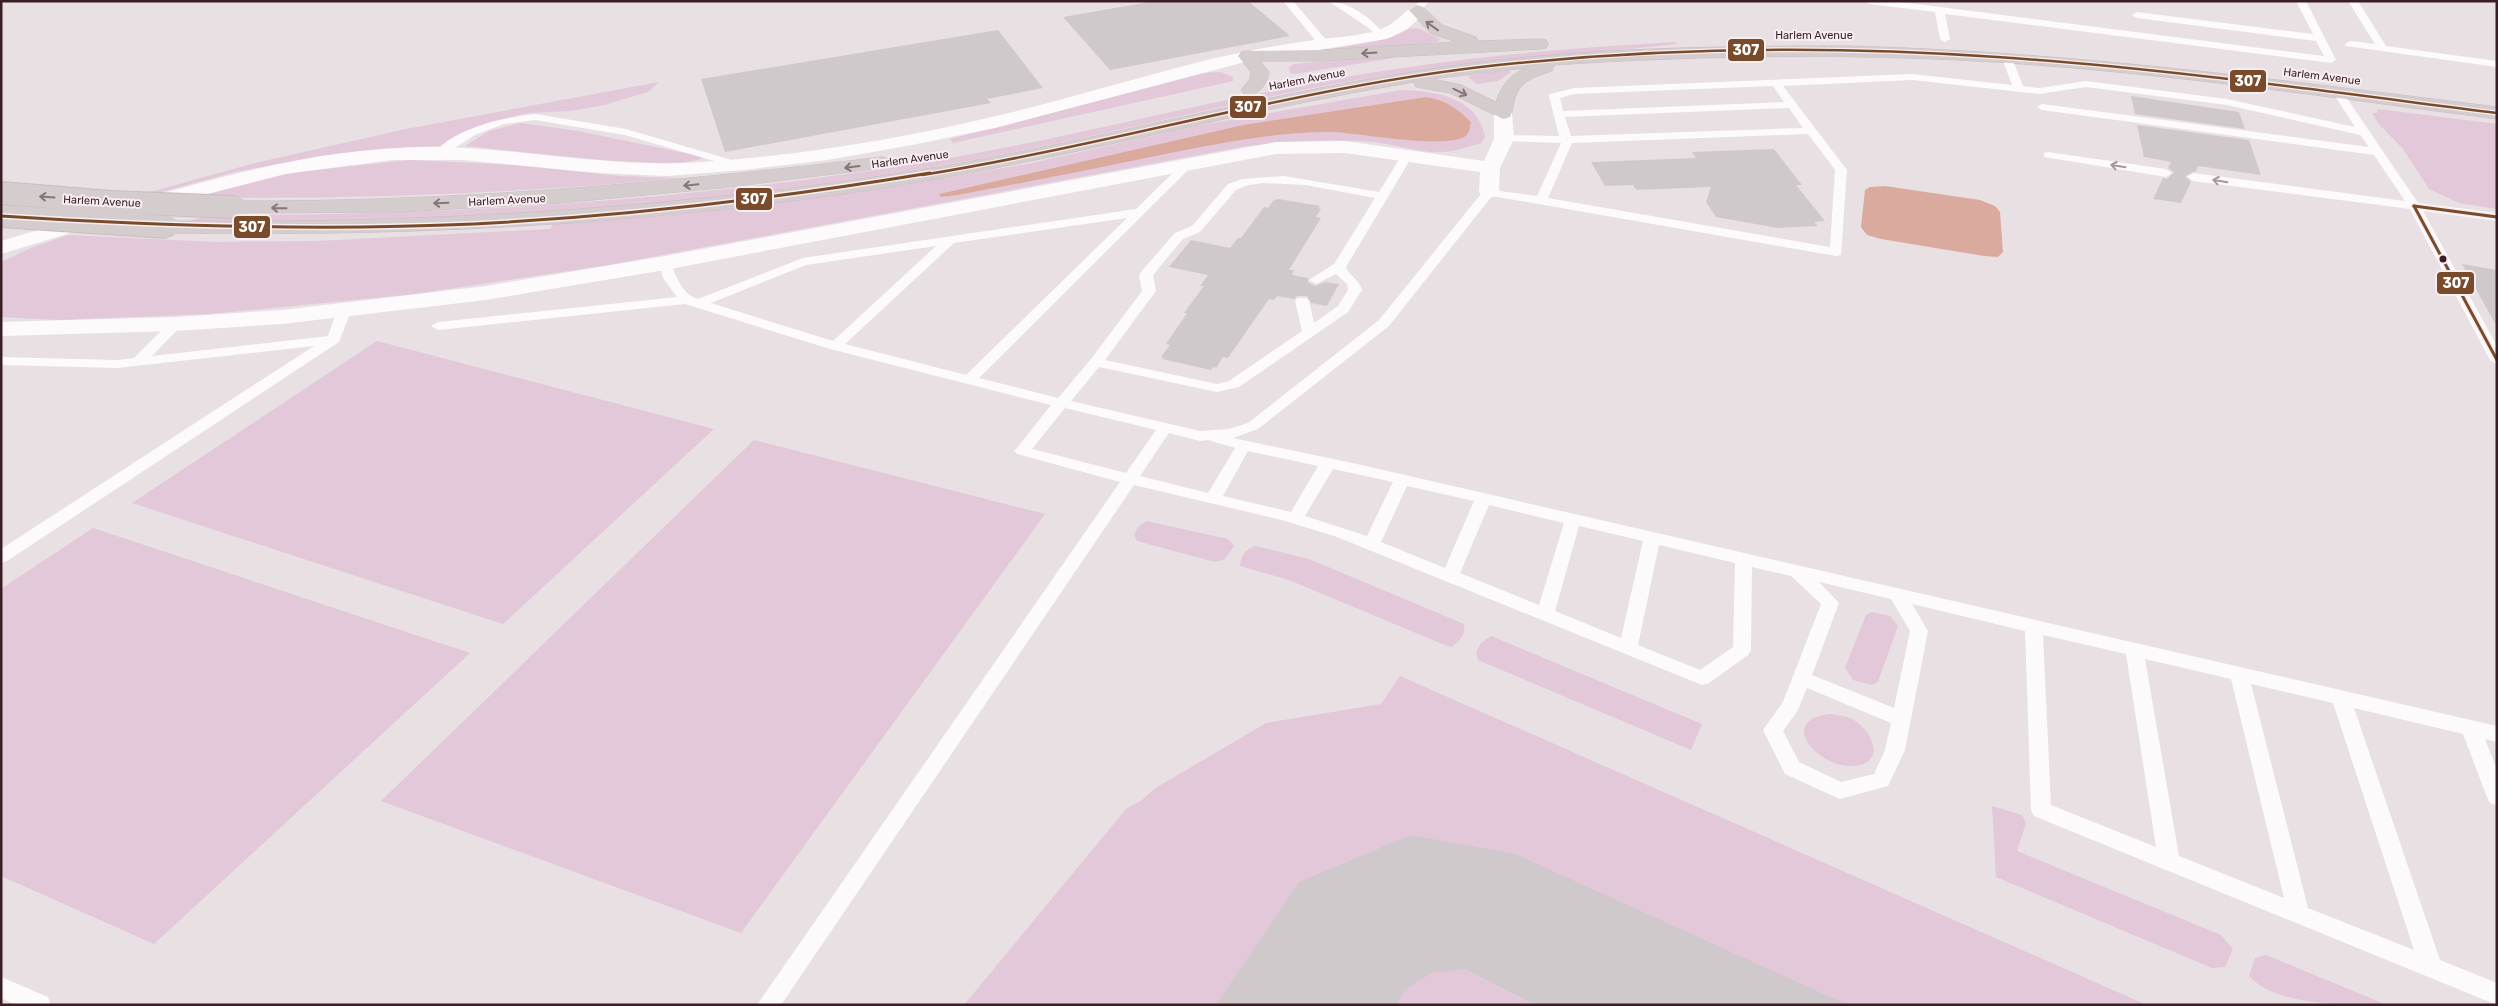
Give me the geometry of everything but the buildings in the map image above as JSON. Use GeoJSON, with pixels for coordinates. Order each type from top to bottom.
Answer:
{"type":"FeatureCollection","features":[{"type":"Feature","properties":{"kind":"main road"},"geometry":{"type":"LineString","coordinates":[[1420,6],[1427,23],[1444,34],[1486,44]]}},
{"type":"Feature","properties":{"kind":"main road","name":"Harlem Avenue"},"geometry":{"type":"LineString","coordinates":[[1344,71],[1445,55],[1540,44],[1631,38],[1785,34],[1866,35],[1945,39],[2135,54],[2497,99]]}},
{"type":"Feature","properties":{"kind":"main road"},"geometry":{"type":"LineString","coordinates":[[1247,56],[1303,58],[1486,44],[1540,44]]}},
{"type":"Feature","properties":{"kind":"main road","name":"Harlem Avenue"},"geometry":{"type":"LineString","coordinates":[[1,216],[167,228],[264,230],[412,227],[599,214],[780,196],[951,170],[1086,143],[1257,105],[1395,80],[1513,63],[1666,54],[1806,51],[2007,58],[2206,76],[2497,113]]}},
{"type":"Feature","properties":{"kind":"main road"},"geometry":{"type":"LineString","coordinates":[[1247,56],[1260,72],[1259,80],[1250,90]]}},
{"type":"Feature","properties":{"kind":"main road"},"geometry":{"type":"LineString","coordinates":[[1395,80],[1456,89],[1503,113],[1508,88],[1521,76],[1533,70],[1586,58]]}},
{"type":"Feature","properties":{"kind":"main road","name":"Harlem Avenue"},"geometry":{"type":"LineString","coordinates":[[1,193],[110,202],[235,207],[354,207],[600,194],[783,176],[933,156],[1275,85]]}},
{"type":"Feature","properties":{"kind":"street"},"geometry":{"type":"LineString","coordinates":[[1,248],[217,183],[344,159],[440,153],[507,157],[626,170],[666,170],[738,165],[863,149],[924,138],[1038,111],[1136,83],[1247,56],[1380,35],[1400,27],[1420,6]]}},
{"type":"Feature","properties":{"kind":"street"},"geometry":{"type":"LineString","coordinates":[[1489,192],[1490,168],[1504,138],[1503,113]]}},
{"type":"Feature","properties":{"kind":"street"},"geometry":{"type":"LineString","coordinates":[[1,329],[176,324],[344,311],[486,293],[665,263],[1276,148],[1345,147],[1490,168]]}},
{"type":"Feature","properties":{"kind":"lane"},"geometry":{"type":"LineString","coordinates":[[1288,1],[1324,44]]}},
{"type":"Feature","properties":{"kind":"lane"},"geometry":{"type":"LineString","coordinates":[[1333,1],[1373,27],[1380,35]]}},
{"type":"Feature","properties":{"kind":"lane"},"geometry":{"type":"LineString","coordinates":[[1870,1],[2331,60],[2301,1]]}},
{"type":"Feature","properties":{"kind":"lane"},"geometry":{"type":"LineString","coordinates":[[2353,1],[2383,49]]}},
{"type":"Feature","properties":{"kind":"lane"},"geometry":{"type":"LineString","coordinates":[[1940,10],[1945,39]]}},
{"type":"Feature","properties":{"kind":"lane"},"geometry":{"type":"LineString","coordinates":[[2137,15],[2320,38]]}},
{"type":"Feature","properties":{"kind":"lane"},"geometry":{"type":"LineString","coordinates":[[2350,44],[2497,64]]}},
{"type":"Feature","properties":{"kind":"lane"},"geometry":{"type":"LineString","coordinates":[[2007,58],[2019,89]]}},
{"type":"Feature","properties":{"kind":"lane"},"geometry":{"type":"LineString","coordinates":[[1541,200],[1567,144],[1554,96],[1574,91],[1912,77],[2039,91],[2086,84],[2227,102],[2364,132]]}},
{"type":"Feature","properties":{"kind":"lane"},"geometry":{"type":"LineString","coordinates":[[1200,436],[1231,434],[1253,426],[1384,324],[1489,192],[1836,252],[1841,170],[1775,82]]}},
{"type":"Feature","properties":{"kind":"lane"},"geometry":{"type":"LineString","coordinates":[[2338,93],[2380,152],[2414,206],[2497,360]]}},
{"type":"Feature","properties":{"kind":"lane"},"geometry":{"type":"LineString","coordinates":[[1559,114],[1792,106]]}},
{"type":"Feature","properties":{"kind":"lane"},"geometry":{"type":"LineString","coordinates":[[2042,107],[2380,152]]}},
{"type":"Feature","properties":{"kind":"lane"},"geometry":{"type":"LineString","coordinates":[[440,153],[470,133],[494,124],[535,117],[626,132],[738,165]]}},
{"type":"Feature","properties":{"kind":"lane"},"geometry":{"type":"LineString","coordinates":[[1504,138],[1566,140],[1811,131]]}},
{"type":"Feature","properties":{"kind":"lane"},"geometry":{"type":"LineString","coordinates":[[1316,280],[1339,267],[1407,155]]}},
{"type":"Feature","properties":{"kind":"lane"},"geometry":{"type":"LineString","coordinates":[[2048,155],[2166,173]]}},
{"type":"Feature","properties":{"kind":"lane"},"geometry":{"type":"LineString","coordinates":[[969,380],[1187,165]]}},
{"type":"Feature","properties":{"kind":"lane"},"geometry":{"type":"LineString","coordinates":[[2193,177],[2497,217]]}},
{"type":"Feature","properties":{"kind":"lane"},"geometry":{"type":"LineString","coordinates":[[1382,196],[1274,178],[1252,178],[1232,187],[1196,229],[1179,236],[1146,275],[1149,291],[1096,362],[1022,451],[1130,479],[1296,518],[1343,532],[1702,678],[1742,650],[1744,559]]}},
{"type":"Feature","properties":{"kind":"lane"},"geometry":{"type":"LineString","coordinates":[[438,326],[692,302],[804,262],[1140,212]]}},
{"type":"Feature","properties":{"kind":"lane"},"geometry":{"type":"LineString","coordinates":[[835,346],[951,240]]}},
{"type":"Feature","properties":{"kind":"lane"},"geometry":{"type":"LineString","coordinates":[[665,263],[670,278],[692,302],[835,346],[1200,436],[1402,480],[2497,734]]}},
{"type":"Feature","properties":{"kind":"lane"},"geometry":{"type":"LineString","coordinates":[[1096,362],[1217,388],[1234,384],[1343,309],[1354,290],[1353,282],[1342,274],[1339,267]]}},
{"type":"Feature","properties":{"kind":"lane"},"geometry":{"type":"LineString","coordinates":[[1302,301],[1310,332]]}},
{"type":"Feature","properties":{"kind":"lane"},"geometry":{"type":"LineString","coordinates":[[1,556],[334,339],[344,311]]}},
{"type":"Feature","properties":{"kind":"lane"},"geometry":{"type":"LineString","coordinates":[[139,361],[176,324]]}},
{"type":"Feature","properties":{"kind":"lane"},"geometry":{"type":"LineString","coordinates":[[1,361],[117,364],[334,339]]}},
{"type":"Feature","properties":{"kind":"lane"},"geometry":{"type":"LineString","coordinates":[[768,1005],[1166,428]]}},
{"type":"Feature","properties":{"kind":"lane"},"geometry":{"type":"LineString","coordinates":[[1213,499],[1244,445]]}},
{"type":"Feature","properties":{"kind":"lane"},"geometry":{"type":"LineString","coordinates":[[1296,518],[1328,463]]}},
{"type":"Feature","properties":{"kind":"lane"},"geometry":{"type":"LineString","coordinates":[[1372,544],[1402,480]]}},
{"type":"Feature","properties":{"kind":"lane"},"geometry":{"type":"LineString","coordinates":[[1450,576],[1483,499]]}},
{"type":"Feature","properties":{"kind":"lane"},"geometry":{"type":"LineString","coordinates":[[1545,614],[1572,520]]}},
{"type":"Feature","properties":{"kind":"lane"},"geometry":{"type":"LineString","coordinates":[[1628,648],[1652,538]]}},
{"type":"Feature","properties":{"kind":"lane"},"geometry":{"type":"LineString","coordinates":[[1797,572],[1830,604],[1790,705],[1773,730],[1792,768],[1840,791],[1881,780],[1895,750],[1919,631],[1897,594]]}},
{"type":"Feature","properties":{"kind":"lane"},"geometry":{"type":"LineString","coordinates":[[2034,626],[2041,810],[2497,994]]}},
{"type":"Feature","properties":{"kind":"lane"},"geometry":{"type":"LineString","coordinates":[[2134,649],[2169,862]]}},
{"type":"Feature","properties":{"kind":"lane"},"geometry":{"type":"LineString","coordinates":[[2239,673],[2299,915]]}},
{"type":"Feature","properties":{"kind":"lane"},"geometry":{"type":"LineString","coordinates":[[1801,678],[1901,719]]}},
{"type":"Feature","properties":{"kind":"lane"},"geometry":{"type":"LineString","coordinates":[[2341,698],[2431,968]]}},
{"type":"Feature","properties":{"kind":"lane"},"geometry":{"type":"LineString","coordinates":[[2470,728],[2497,797]]}},
{"type":"Feature","properties":{"kind":"lane"},"geometry":{"type":"LineString","coordinates":[[1,986],[40,1005]]}},
{"type":"Feature","properties":{"kind":"shaded area"},"geometry":{"type":"Polygon","coordinates":[[[1412,28],[1420,29],[1440,39],[1437,42],[1333,52],[1331,49],[1377,41],[1412,28]]]}},
{"type":"Feature","properties":{"kind":"shaded area"},"geometry":{"type":"Polygon","coordinates":[[[1676,42],[1677,44],[1466,65],[1382,76],[1288,93],[978,159],[835,182],[743,194],[651,204],[466,217],[281,222],[189,221],[209,215],[388,213],[566,204],[743,187],[831,176],[972,154],[1227,100],[1415,66],[1502,55],[1676,42]]]}},
{"type":"Feature","properties":{"kind":"shaded area"},"geometry":{"type":"Polygon","coordinates":[[[1392,56],[1393,58],[1295,74],[1290,73],[1289,67],[1294,64],[1392,56]]]}},
{"type":"Feature","properties":{"kind":"shaded area"},"geometry":{"type":"Polygon","coordinates":[[[1508,70],[1511,72],[1498,81],[1477,84],[1467,76],[1508,70]]]}},
{"type":"Feature","properties":{"kind":"shaded area"},"geometry":{"type":"Polygon","coordinates":[[[1221,72],[1233,77],[1233,81],[953,143],[950,139],[1203,73],[1221,72]]]}},
{"type":"Feature","properties":{"kind":"shaded area"},"geometry":{"type":"Polygon","coordinates":[[[659,82],[648,92],[604,105],[571,111],[528,113],[489,122],[468,130],[441,146],[410,147],[319,156],[235,172],[147,196],[140,195],[251,164],[406,129],[659,82]]]}},
{"type":"Feature","properties":{"kind":"shaded area"},"geometry":{"type":"Polygon","coordinates":[[[1401,90],[1441,95],[1464,105],[1474,113],[1481,124],[1485,137],[1481,143],[1448,152],[1429,152],[1381,143],[1357,141],[1310,141],[1247,146],[609,265],[415,294],[209,314],[57,320],[1,317],[1,262],[31,248],[68,235],[216,242],[317,241],[550,229],[553,224],[674,215],[898,186],[1032,163],[1195,126],[1401,90]],[[1426,97],[1243,125],[939,194],[958,195],[1198,148],[1287,134],[1331,132],[1421,141],[1455,140],[1466,136],[1471,122],[1451,105],[1426,97]]]}},
{"type":"Feature","properties":{"kind":"shaded area"},"geometry":{"type":"Polygon","coordinates":[[[1426,97],[1451,105],[1471,122],[1466,136],[1455,140],[1422,141],[1331,132],[1286,134],[1218,144],[958,195],[941,197],[939,194],[1243,125],[1426,97]]]}},
{"type":"Feature","properties":{"kind":"shaded area"},"geometry":{"type":"Polygon","coordinates":[[[2378,109],[2497,124],[2497,209],[2459,203],[2429,189],[2403,149],[2378,123],[2372,113],[2377,113],[2378,109]]]}},
{"type":"Feature","properties":{"kind":"shaded area"},"geometry":{"type":"Polygon","coordinates":[[[521,123],[578,131],[704,157],[689,162],[628,162],[465,146],[489,131],[521,123]]]}},
{"type":"Feature","properties":{"kind":"shaded area"},"geometry":{"type":"Polygon","coordinates":[[[409,160],[514,165],[620,176],[681,178],[559,188],[437,194],[253,198],[192,197],[296,172],[409,160]]]}},
{"type":"Feature","properties":{"kind":"shaded area"},"geometry":{"type":"Polygon","coordinates":[[[1885,186],[1980,200],[1995,206],[2000,212],[2003,252],[1998,257],[1984,256],[1867,235],[1861,227],[1865,190],[1870,187],[1885,186]]]}},
{"type":"Feature","properties":{"kind":"shaded area"},"geometry":{"type":"Polygon","coordinates":[[[377,341],[714,429],[503,624],[132,503],[377,341]]]}},
{"type":"Feature","properties":{"kind":"shaded area"},"geometry":{"type":"Polygon","coordinates":[[[754,440],[1045,514],[741,933],[381,801],[754,440]]]}},
{"type":"Feature","properties":{"kind":"shaded area"},"geometry":{"type":"Polygon","coordinates":[[[1146,521],[1228,539],[1234,546],[1225,559],[1215,562],[1137,541],[1134,535],[1138,527],[1146,521]]]}},
{"type":"Feature","properties":{"kind":"shaded area"},"geometry":{"type":"Polygon","coordinates":[[[93,528],[470,653],[154,944],[1,876],[1,589],[93,528]]]}},
{"type":"Feature","properties":{"kind":"shaded area"},"geometry":{"type":"Polygon","coordinates":[[[1255,546],[1309,559],[1464,624],[1463,634],[1460,640],[1452,647],[1447,646],[1289,580],[1240,566],[1244,553],[1255,546]]]}},
{"type":"Feature","properties":{"kind":"shaded area"},"geometry":{"type":"Polygon","coordinates":[[[1871,612],[1890,616],[1898,626],[1878,682],[1872,685],[1853,680],[1845,668],[1866,615],[1871,612]]]}},
{"type":"Feature","properties":{"kind":"shaded area"},"geometry":{"type":"Polygon","coordinates":[[[1491,636],[1702,724],[1691,750],[1478,660],[1476,652],[1481,643],[1491,636]]]}},
{"type":"Feature","properties":{"kind":"shaded area"},"geometry":{"type":"Polygon","coordinates":[[[1400,676],[2147,1005],[964,1005],[1126,809],[1142,800],[1154,789],[1266,723],[1381,704],[1400,676]]]}},
{"type":"Feature","properties":{"kind":"shaded area"},"geometry":{"type":"Polygon","coordinates":[[[1830,714],[1852,719],[1871,738],[1873,753],[1864,764],[1853,766],[1840,765],[1827,760],[1808,743],[1804,734],[1806,725],[1814,718],[1830,714]]]}},
{"type":"Feature","properties":{"kind":"shaded area"},"geometry":{"type":"Polygon","coordinates":[[[1992,806],[2022,815],[2026,823],[2017,851],[2221,935],[2233,949],[2225,967],[2212,968],[1996,877],[1992,806]]]}},
{"type":"Feature","properties":{"kind":"shaded area"},"geometry":{"type":"Polygon","coordinates":[[[2266,955],[2387,1005],[2312,1002],[2276,993],[2261,986],[2249,976],[2255,958],[2266,955]]]}},
{"type":"Feature","properties":{"kind":"transit line","name":"307"},"geometry":{"type":"LineString","coordinates":[[1,216],[119,224],[237,227],[356,227],[474,224],[710,205],[828,190],[945,171],[1371,83],[1515,63],[1695,51],[1875,51],[1995,57],[2184,74],[2497,113]]}},
{"type":"Feature","properties":{"kind":"transit line","name":"307"},"geometry":{"type":"LineString","coordinates":[[2414,206],[2497,360]]}},
{"type":"Feature","properties":{"kind":"transit line","name":"307"},"geometry":{"type":"LineString","coordinates":[[2414,206],[2497,217]]}}]}
